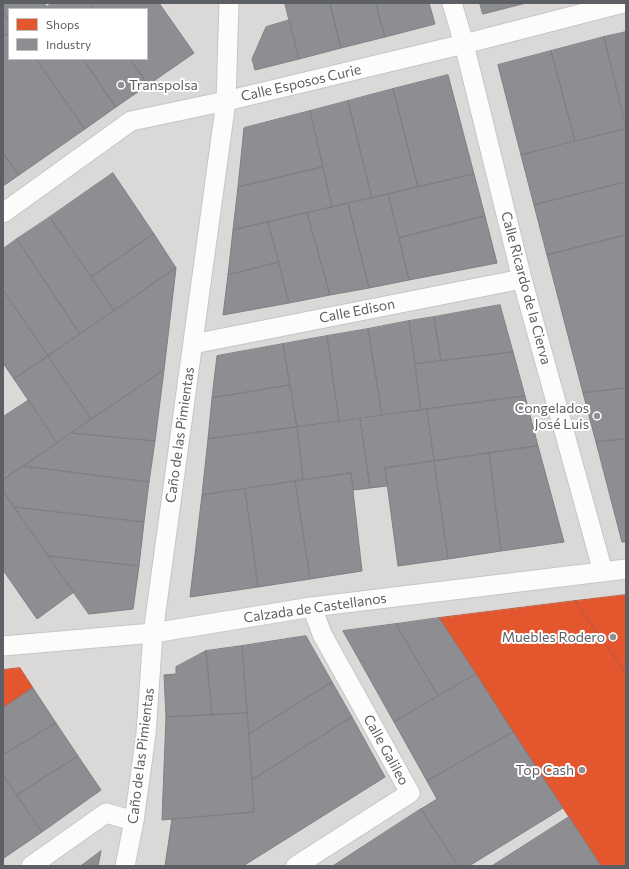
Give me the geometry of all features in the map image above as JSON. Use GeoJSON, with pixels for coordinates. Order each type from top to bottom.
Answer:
{"type":"FeatureCollection","features":[{"type":"Feature","properties":{"kind":"street","name":"Caño de las Pimientas"},"geometry":{"type":"LineString","coordinates":[[125,866],[134,821],[146,734],[153,633],[226,101],[229,3]]}},
{"type":"Feature","properties":{"kind":"street","name":"Calle Ricardo de la Cierva"},"geometry":{"type":"LineString","coordinates":[[452,3],[464,44],[522,279],[603,572]]}},
{"type":"Feature","properties":{"kind":"street","name":"Calle Esposos Curie"},"geometry":{"type":"LineString","coordinates":[[3,213],[131,121],[226,101],[464,44],[623,3]]}},
{"type":"Feature","properties":{"kind":"street","name":"Calle Edison"},"geometry":{"type":"LineString","coordinates":[[193,344],[522,279]]}},
{"type":"Feature","properties":{"kind":"street","name":"Calzada de Castellanos"},"geometry":{"type":"LineString","coordinates":[[3,646],[153,633],[312,607],[626,569]]}},
{"type":"Feature","properties":{"kind":"street","name":"Calle Galileo"},"geometry":{"type":"LineString","coordinates":[[296,866],[410,793],[322,634],[312,607]]}},
{"type":"Feature","properties":{"kind":"street"},"geometry":{"type":"LineString","coordinates":[[31,866],[106,813],[134,821]]}},
{"type":"Feature","properties":{"kind":"shaded area"},"geometry":{"type":"Polygon","coordinates":[[[3,3],[626,3],[626,866],[3,866],[3,3]]]}},
{"type":"Feature","properties":{"kind":"building: Shops","name":"Muebles Rodero"},"geometry":{"type":"Polygon","coordinates":[[[626,595],[626,673],[575,601],[626,595]]]}},
{"type":"Feature","properties":{"kind":"building: Shops","name":"Top Cash"},"geometry":{"type":"Polygon","coordinates":[[[575,601],[626,673],[626,866],[601,866],[439,618],[575,601]]]}},
{"type":"Feature","properties":{"kind":"building: Shops"},"geometry":{"type":"Polygon","coordinates":[[[20,668],[33,688],[3,708],[3,670],[20,668]]]}},
{"type":"Feature","properties":{"kind":"building: Industry"},"geometry":{"type":"Polygon","coordinates":[[[3,3],[44,3],[47,7],[8,8],[8,20],[3,12],[3,3]]]}},
{"type":"Feature","properties":{"kind":"building: Industry"},"geometry":{"type":"Polygon","coordinates":[[[52,3],[90,3],[93,8],[48,8],[52,3]]]}},
{"type":"Feature","properties":{"kind":"building: Industry"},"geometry":{"type":"Polygon","coordinates":[[[90,3],[159,3],[194,53],[148,85],[131,60],[148,60],[148,8],[93,8],[90,3]]]}},
{"type":"Feature","properties":{"kind":"building: Industry"},"geometry":{"type":"Polygon","coordinates":[[[285,3],[330,3],[341,48],[299,59],[285,3]]]}},
{"type":"Feature","properties":{"kind":"building: Industry"},"geometry":{"type":"Polygon","coordinates":[[[330,3],[376,3],[385,37],[341,48],[330,3]]]}},
{"type":"Feature","properties":{"kind":"building: Industry"},"geometry":{"type":"Polygon","coordinates":[[[376,3],[429,3],[435,24],[385,37],[376,3]]]}},
{"type":"Feature","properties":{"kind":"building: Industry"},"geometry":{"type":"Polygon","coordinates":[[[480,3],[526,3],[483,14],[480,3]]]}},
{"type":"Feature","properties":{"kind":"building: Industry"},"geometry":{"type":"Polygon","coordinates":[[[3,12],[8,20],[8,34],[3,37],[3,12]]]}},
{"type":"Feature","properties":{"kind":"building: Industry"},"geometry":{"type":"Polygon","coordinates":[[[290,20],[299,59],[255,70],[252,59],[266,27],[290,20]]]}},
{"type":"Feature","properties":{"kind":"building: Industry"},"geometry":{"type":"Polygon","coordinates":[[[626,32],[626,126],[604,37],[626,32]]]}},
{"type":"Feature","properties":{"kind":"building: Industry"},"geometry":{"type":"Polygon","coordinates":[[[8,34],[8,60],[37,60],[85,129],[19,175],[3,153],[3,37],[8,34]]]}},
{"type":"Feature","properties":{"kind":"building: Industry"},"geometry":{"type":"Polygon","coordinates":[[[604,37],[626,129],[575,141],[551,51],[604,37]]]}},
{"type":"Feature","properties":{"kind":"building: Industry"},"geometry":{"type":"Polygon","coordinates":[[[551,51],[575,141],[521,155],[498,65],[551,51]]]}},
{"type":"Feature","properties":{"kind":"building: Industry"},"geometry":{"type":"Polygon","coordinates":[[[37,60],[84,60],[116,107],[85,129],[37,60]]]}},
{"type":"Feature","properties":{"kind":"building: Industry"},"geometry":{"type":"Polygon","coordinates":[[[84,60],[131,60],[148,85],[116,107],[84,60]]]}},
{"type":"Feature","properties":{"kind":"building: Industry"},"geometry":{"type":"Polygon","coordinates":[[[448,75],[474,174],[418,187],[393,89],[448,75]]]}},
{"type":"Feature","properties":{"kind":"building: Industry"},"geometry":{"type":"Polygon","coordinates":[[[393,89],[418,187],[372,198],[348,101],[393,89]]]}},
{"type":"Feature","properties":{"kind":"building: Industry"},"geometry":{"type":"Polygon","coordinates":[[[348,101],[372,198],[332,207],[310,111],[348,101]]]}},
{"type":"Feature","properties":{"kind":"building: Industry"},"geometry":{"type":"Polygon","coordinates":[[[310,111],[323,167],[238,187],[244,128],[310,111]]]}},
{"type":"Feature","properties":{"kind":"building: Industry"},"geometry":{"type":"Polygon","coordinates":[[[626,129],[626,182],[534,205],[521,155],[626,129]]]}},
{"type":"Feature","properties":{"kind":"building: Industry"},"geometry":{"type":"Polygon","coordinates":[[[3,153],[19,175],[3,186],[3,153]]]}},
{"type":"Feature","properties":{"kind":"building: Industry"},"geometry":{"type":"Polygon","coordinates":[[[323,167],[332,207],[233,230],[238,187],[323,167]]]}},
{"type":"Feature","properties":{"kind":"building: Industry"},"geometry":{"type":"Polygon","coordinates":[[[113,173],[154,234],[91,277],[50,217],[113,173]]]}},
{"type":"Feature","properties":{"kind":"building: Industry"},"geometry":{"type":"Polygon","coordinates":[[[474,174],[485,216],[399,238],[388,194],[474,174]]]}},
{"type":"Feature","properties":{"kind":"building: Industry"},"geometry":{"type":"Polygon","coordinates":[[[626,182],[626,235],[547,255],[534,205],[626,182]]]}},
{"type":"Feature","properties":{"kind":"building: Industry"},"geometry":{"type":"Polygon","coordinates":[[[388,194],[409,280],[369,288],[348,203],[388,194]]]}},
{"type":"Feature","properties":{"kind":"building: Industry"},"geometry":{"type":"Polygon","coordinates":[[[348,203],[369,288],[330,295],[307,213],[348,203]]]}},
{"type":"Feature","properties":{"kind":"building: Industry"},"geometry":{"type":"Polygon","coordinates":[[[307,213],[330,295],[289,303],[268,222],[307,213]]]}},
{"type":"Feature","properties":{"kind":"building: Industry"},"geometry":{"type":"Polygon","coordinates":[[[485,216],[497,263],[409,280],[399,238],[485,216]]]}},
{"type":"Feature","properties":{"kind":"building: Industry"},"geometry":{"type":"Polygon","coordinates":[[[50,217],[114,311],[80,334],[17,239],[50,217]]]}},
{"type":"Feature","properties":{"kind":"building: Industry"},"geometry":{"type":"Polygon","coordinates":[[[268,222],[279,262],[228,275],[233,230],[268,222]]]}},
{"type":"Feature","properties":{"kind":"building: Industry"},"geometry":{"type":"Polygon","coordinates":[[[154,234],[176,268],[114,311],[91,277],[154,234]]]}},
{"type":"Feature","properties":{"kind":"building: Industry"},"geometry":{"type":"Polygon","coordinates":[[[626,235],[626,388],[583,393],[547,255],[626,235]]]}},
{"type":"Feature","properties":{"kind":"building: Industry"},"geometry":{"type":"Polygon","coordinates":[[[17,239],[80,334],[48,356],[3,290],[3,249],[17,239]]]}},
{"type":"Feature","properties":{"kind":"building: Industry"},"geometry":{"type":"Polygon","coordinates":[[[279,262],[289,303],[223,315],[228,275],[279,262]]]}},
{"type":"Feature","properties":{"kind":"building: Industry"},"geometry":{"type":"Polygon","coordinates":[[[176,268],[164,370],[91,419],[48,356],[176,268]]]}},
{"type":"Feature","properties":{"kind":"building: Industry"},"geometry":{"type":"Polygon","coordinates":[[[3,290],[48,356],[14,379],[3,363],[3,290]]]}},
{"type":"Feature","properties":{"kind":"building: Industry"},"geometry":{"type":"Polygon","coordinates":[[[500,305],[513,352],[441,361],[434,317],[500,305]]]}},
{"type":"Feature","properties":{"kind":"building: Industry"},"geometry":{"type":"Polygon","coordinates":[[[434,317],[441,361],[415,364],[409,321],[434,317]]]}},
{"type":"Feature","properties":{"kind":"building: Industry"},"geometry":{"type":"Polygon","coordinates":[[[409,321],[421,410],[382,415],[368,329],[409,321]]]}},
{"type":"Feature","properties":{"kind":"building: Industry"},"geometry":{"type":"Polygon","coordinates":[[[368,329],[382,415],[339,421],[327,336],[368,329]]]}},
{"type":"Feature","properties":{"kind":"building: Industry"},"geometry":{"type":"Polygon","coordinates":[[[327,336],[339,421],[297,427],[283,344],[327,336]]]}},
{"type":"Feature","properties":{"kind":"building: Industry"},"geometry":{"type":"Polygon","coordinates":[[[283,344],[290,385],[212,398],[217,356],[283,344]]]}},
{"type":"Feature","properties":{"kind":"building: Industry"},"geometry":{"type":"Polygon","coordinates":[[[513,352],[525,396],[421,410],[415,364],[513,352]]]}},
{"type":"Feature","properties":{"kind":"building: Industry"},"geometry":{"type":"Polygon","coordinates":[[[48,356],[91,419],[57,443],[14,379],[48,356]]]}},
{"type":"Feature","properties":{"kind":"building: Industry"},"geometry":{"type":"Polygon","coordinates":[[[164,370],[155,441],[72,433],[91,419],[164,370]]]}},
{"type":"Feature","properties":{"kind":"building: Industry"},"geometry":{"type":"Polygon","coordinates":[[[290,385],[297,427],[208,439],[212,398],[290,385]]]}},
{"type":"Feature","properties":{"kind":"building: Industry"},"geometry":{"type":"Polygon","coordinates":[[[626,388],[626,439],[596,442],[583,393],[626,388]]]}},
{"type":"Feature","properties":{"kind":"building: Industry"},"geometry":{"type":"Polygon","coordinates":[[[525,396],[538,446],[434,461],[427,409],[525,396]]]}},
{"type":"Feature","properties":{"kind":"building: Industry"},"geometry":{"type":"Polygon","coordinates":[[[29,400],[57,443],[3,480],[3,417],[29,400]]]}},
{"type":"Feature","properties":{"kind":"building: Industry"},"geometry":{"type":"Polygon","coordinates":[[[427,409],[434,461],[385,468],[387,486],[370,488],[360,419],[427,409]]]}},
{"type":"Feature","properties":{"kind":"building: Industry"},"geometry":{"type":"Polygon","coordinates":[[[360,419],[370,488],[353,490],[351,473],[303,480],[297,427],[360,419]]]}},
{"type":"Feature","properties":{"kind":"building: Industry"},"geometry":{"type":"Polygon","coordinates":[[[297,427],[303,480],[202,495],[208,439],[297,427]]]}},
{"type":"Feature","properties":{"kind":"building: Industry"},"geometry":{"type":"Polygon","coordinates":[[[72,433],[155,441],[149,482],[23,466],[72,433]]]}},
{"type":"Feature","properties":{"kind":"building: Industry"},"geometry":{"type":"Polygon","coordinates":[[[626,439],[626,542],[622,542],[596,442],[626,439]]]}},
{"type":"Feature","properties":{"kind":"building: Industry"},"geometry":{"type":"Polygon","coordinates":[[[538,446],[564,542],[501,551],[489,453],[538,446]]]}},
{"type":"Feature","properties":{"kind":"building: Industry"},"geometry":{"type":"Polygon","coordinates":[[[489,453],[501,551],[448,559],[434,461],[489,453]]]}},
{"type":"Feature","properties":{"kind":"building: Industry"},"geometry":{"type":"Polygon","coordinates":[[[434,461],[448,559],[398,566],[385,468],[434,461]]]}},
{"type":"Feature","properties":{"kind":"building: Industry"},"geometry":{"type":"Polygon","coordinates":[[[23,466],[149,482],[144,522],[14,507],[3,491],[3,480],[23,466]]]}},
{"type":"Feature","properties":{"kind":"building: Industry"},"geometry":{"type":"Polygon","coordinates":[[[351,473],[362,571],[310,579],[295,481],[351,473]]]}},
{"type":"Feature","properties":{"kind":"building: Industry"},"geometry":{"type":"Polygon","coordinates":[[[295,481],[310,579],[258,587],[245,489],[295,481]]]}},
{"type":"Feature","properties":{"kind":"building: Industry"},"geometry":{"type":"Polygon","coordinates":[[[245,489],[258,587],[190,597],[202,495],[245,489]]]}},
{"type":"Feature","properties":{"kind":"building: Industry"},"geometry":{"type":"Polygon","coordinates":[[[3,491],[74,592],[37,619],[3,570],[3,491]]]}},
{"type":"Feature","properties":{"kind":"building: Industry"},"geometry":{"type":"Polygon","coordinates":[[[14,507],[144,522],[139,566],[48,556],[14,507]]]}},
{"type":"Feature","properties":{"kind":"building: Industry"},"geometry":{"type":"Polygon","coordinates":[[[48,556],[139,566],[133,609],[89,614],[48,556]]]}},
{"type":"Feature","properties":{"kind":"building: Industry"},"geometry":{"type":"Polygon","coordinates":[[[439,618],[476,674],[438,696],[396,624],[439,618]]]}},
{"type":"Feature","properties":{"kind":"building: Industry"},"geometry":{"type":"Polygon","coordinates":[[[396,624],[438,696],[394,722],[343,631],[396,624]]]}},
{"type":"Feature","properties":{"kind":"building: Industry"},"geometry":{"type":"Polygon","coordinates":[[[306,636],[332,682],[249,734],[242,646],[306,636]]]}},
{"type":"Feature","properties":{"kind":"building: Industry"},"geometry":{"type":"Polygon","coordinates":[[[242,646],[247,713],[212,715],[206,651],[242,646]]]}},
{"type":"Feature","properties":{"kind":"building: Industry"},"geometry":{"type":"Polygon","coordinates":[[[206,651],[212,715],[166,717],[164,675],[176,674],[176,667],[206,651]]]}},
{"type":"Feature","properties":{"kind":"building: Industry"},"geometry":{"type":"Polygon","coordinates":[[[476,674],[513,732],[427,781],[394,722],[476,674]]]}},
{"type":"Feature","properties":{"kind":"building: Industry"},"geometry":{"type":"Polygon","coordinates":[[[332,682],[352,717],[252,780],[249,734],[332,682]]]}},
{"type":"Feature","properties":{"kind":"building: Industry"},"geometry":{"type":"Polygon","coordinates":[[[33,688],[56,723],[3,755],[3,708],[33,688]]]}},
{"type":"Feature","properties":{"kind":"building: Industry"},"geometry":{"type":"Polygon","coordinates":[[[247,713],[254,812],[162,820],[166,717],[247,713]]]}},
{"type":"Feature","properties":{"kind":"building: Industry"},"geometry":{"type":"Polygon","coordinates":[[[352,717],[385,777],[243,866],[165,866],[172,819],[254,812],[252,780],[352,717]]]}},
{"type":"Feature","properties":{"kind":"building: Industry"},"geometry":{"type":"Polygon","coordinates":[[[56,723],[78,756],[17,795],[3,775],[3,755],[56,723]]]}},
{"type":"Feature","properties":{"kind":"building: Industry"},"geometry":{"type":"Polygon","coordinates":[[[513,732],[563,808],[469,866],[458,866],[421,809],[437,799],[427,781],[513,732]]]}},
{"type":"Feature","properties":{"kind":"building: Industry"},"geometry":{"type":"Polygon","coordinates":[[[78,756],[101,790],[42,832],[17,795],[78,756]]]}},
{"type":"Feature","properties":{"kind":"building: Industry"},"geometry":{"type":"Polygon","coordinates":[[[3,775],[42,832],[4,858],[3,856],[3,775]]]}},
{"type":"Feature","properties":{"kind":"building: Industry"},"geometry":{"type":"Polygon","coordinates":[[[421,809],[458,866],[333,866],[421,809]]]}},
{"type":"Feature","properties":{"kind":"building: Industry"},"geometry":{"type":"Polygon","coordinates":[[[569,817],[601,866],[492,866],[569,817]]]}},
{"type":"Feature","properties":{"kind":"building: Industry"},"geometry":{"type":"Polygon","coordinates":[[[101,851],[98,866],[81,866],[101,851]]]}},
{"type":"Feature","properties":{"kind":"place","name":"Transpolsa"},"geometry":{"type":"Point","coordinates":[121,85]}},
{"type":"Feature","properties":{"kind":"place","name":"Congelados José Luis"},"geometry":{"type":"Point","coordinates":[597,416]}},
{"type":"Feature","properties":{"kind":"place","name":"Muebles Rodero"},"geometry":{"type":"Point","coordinates":[613,637]}},
{"type":"Feature","properties":{"kind":"place","name":"Top Cash"},"geometry":{"type":"Point","coordinates":[582,770]}}]}
